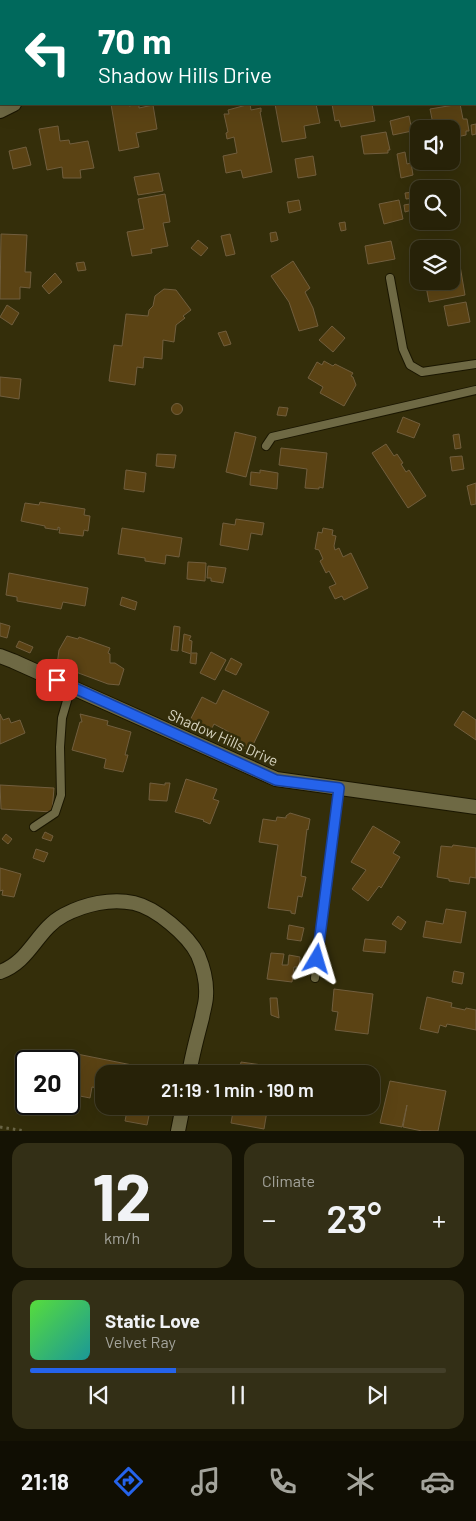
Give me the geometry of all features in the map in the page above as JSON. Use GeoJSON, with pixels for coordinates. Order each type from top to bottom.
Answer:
{"type":"FeatureCollection","features":[{"type":"Feature","properties":{"kind":"street"},"geometry":{"type":"LineString","coordinates":[[0,111],[12,105]]}},
{"type":"Feature","properties":{"kind":"street","name":"Shadow Hills Drive"},"geometry":{"type":"LineString","coordinates":[[0,656],[276,780],[476,808]]}},
{"type":"Feature","properties":{"kind":"street"},"geometry":{"type":"LineString","coordinates":[[0,972],[20,961],[44,930],[62,916],[87,905],[111,902],[134,903],[157,912],[174,926],[197,953],[203,970],[206,996],[191,1065]]}},
{"type":"Feature","properties":{"kind":"street"},"geometry":{"type":"LineString","coordinates":[[178,1131],[181,1115]]}},
{"type":"Feature","properties":{"kind":"lane"},"geometry":{"type":"LineString","coordinates":[[390,278],[403,349],[410,365],[422,372],[476,364]]}},
{"type":"Feature","properties":{"kind":"lane"},"geometry":{"type":"LineString","coordinates":[[266,446],[272,437],[476,390]]}},
{"type":"Feature","properties":{"kind":"lane"},"geometry":{"type":"LineString","coordinates":[[34,827],[55,813],[61,795],[60,747],[62,718],[71,687]]}},
{"type":"Feature","properties":{"kind":"lane"},"geometry":{"type":"LineString","coordinates":[[315,978],[339,788]]}},
{"type":"Feature","properties":{"kind":"path"},"geometry":{"type":"LineString","coordinates":[[0,1127],[25,1131]]}},
{"type":"Feature","properties":{"kind":"building"},"geometry":{"type":"Polygon","coordinates":[[[111,105],[139,105],[139,108],[153,105],[157,129],[136,133],[139,147],[119,151],[111,105]]]}},
{"type":"Feature","properties":{"kind":"building"},"geometry":{"type":"Polygon","coordinates":[[[246,105],[250,105],[251,110],[261,108],[260,112],[272,172],[243,178],[241,170],[226,173],[223,156],[237,153],[234,137],[227,139],[226,133],[228,132],[224,114],[229,114],[228,110],[246,105]]]}},
{"type":"Feature","properties":{"kind":"building"},"geometry":{"type":"Polygon","coordinates":[[[275,105],[316,105],[320,123],[304,126],[306,138],[282,142],[275,105]]]}},
{"type":"Feature","properties":{"kind":"building"},"geometry":{"type":"Polygon","coordinates":[[[332,105],[372,105],[375,121],[341,127],[339,120],[335,121],[332,105]]]}},
{"type":"Feature","properties":{"kind":"building"},"geometry":{"type":"Polygon","coordinates":[[[460,105],[463,119],[467,119],[469,131],[466,131],[466,135],[460,136],[460,120],[432,120],[430,109],[460,105]]]}},
{"type":"Feature","properties":{"kind":"building"},"geometry":{"type":"Polygon","coordinates":[[[409,116],[410,131],[393,135],[390,121],[409,116]]]}},
{"type":"Feature","properties":{"kind":"building"},"geometry":{"type":"Polygon","coordinates":[[[476,124],[476,134],[472,135],[471,125],[476,124]]]}},
{"type":"Feature","properties":{"kind":"building"},"geometry":{"type":"Polygon","coordinates":[[[58,126],[60,141],[69,140],[70,144],[88,141],[94,168],[80,170],[81,178],[63,178],[62,167],[47,170],[39,129],[58,126]]]}},
{"type":"Feature","properties":{"kind":"building"},"geometry":{"type":"Polygon","coordinates":[[[386,132],[390,150],[388,150],[388,153],[364,154],[361,136],[386,132]]]}},
{"type":"Feature","properties":{"kind":"building"},"geometry":{"type":"Polygon","coordinates":[[[26,147],[31,165],[13,169],[9,151],[26,147]]]}},
{"type":"Feature","properties":{"kind":"building"},"geometry":{"type":"Polygon","coordinates":[[[405,152],[407,164],[410,163],[410,170],[412,170],[413,175],[401,178],[397,154],[405,152]]]}},
{"type":"Feature","properties":{"kind":"building"},"geometry":{"type":"Polygon","coordinates":[[[313,156],[316,175],[298,178],[295,159],[313,156]]]}},
{"type":"Feature","properties":{"kind":"building"},"geometry":{"type":"Polygon","coordinates":[[[159,173],[163,191],[138,195],[134,177],[159,173]]]}},
{"type":"Feature","properties":{"kind":"building"},"geometry":{"type":"Polygon","coordinates":[[[410,192],[410,198],[406,199],[405,193],[410,192]]]}},
{"type":"Feature","properties":{"kind":"building"},"geometry":{"type":"Polygon","coordinates":[[[165,194],[170,222],[163,223],[168,246],[151,249],[152,253],[132,256],[127,232],[144,229],[138,199],[165,194]]]}},
{"type":"Feature","properties":{"kind":"building"},"geometry":{"type":"Polygon","coordinates":[[[299,200],[301,210],[289,213],[287,202],[299,200]]]}},
{"type":"Feature","properties":{"kind":"building"},"geometry":{"type":"Polygon","coordinates":[[[399,200],[403,219],[384,224],[379,204],[399,200]]]}},
{"type":"Feature","properties":{"kind":"building"},"geometry":{"type":"Polygon","coordinates":[[[410,204],[410,211],[405,212],[404,205],[410,204]]]}},
{"type":"Feature","properties":{"kind":"building"},"geometry":{"type":"Polygon","coordinates":[[[345,222],[346,230],[341,231],[339,223],[345,222]]]}},
{"type":"Feature","properties":{"kind":"building"},"geometry":{"type":"Polygon","coordinates":[[[276,232],[278,240],[271,242],[270,233],[276,232]]]}},
{"type":"Feature","properties":{"kind":"building"},"geometry":{"type":"Polygon","coordinates":[[[1,234],[27,235],[25,272],[31,272],[30,288],[20,287],[20,299],[0,299],[1,234]]]}},
{"type":"Feature","properties":{"kind":"building"},"geometry":{"type":"Polygon","coordinates":[[[230,234],[235,254],[226,256],[221,236],[230,234]]]}},
{"type":"Feature","properties":{"kind":"building"},"geometry":{"type":"Polygon","coordinates":[[[198,240],[208,248],[201,256],[191,248],[198,240]]]}},
{"type":"Feature","properties":{"kind":"building"},"geometry":{"type":"Polygon","coordinates":[[[391,241],[395,259],[368,264],[365,246],[391,241]]]}},
{"type":"Feature","properties":{"kind":"building"},"geometry":{"type":"Polygon","coordinates":[[[293,261],[310,288],[305,292],[313,308],[318,326],[299,331],[289,302],[271,276],[293,261]]]}},
{"type":"Feature","properties":{"kind":"building"},"geometry":{"type":"Polygon","coordinates":[[[84,262],[86,270],[78,271],[76,263],[84,262]]]}},
{"type":"Feature","properties":{"kind":"building"},"geometry":{"type":"Polygon","coordinates":[[[460,266],[465,295],[429,302],[427,290],[460,290],[460,266]]]}},
{"type":"Feature","properties":{"kind":"building"},"geometry":{"type":"Polygon","coordinates":[[[55,273],[62,282],[49,294],[42,286],[55,273]]]}},
{"type":"Feature","properties":{"kind":"building"},"geometry":{"type":"Polygon","coordinates":[[[164,289],[176,290],[191,310],[176,325],[174,342],[163,340],[162,359],[144,357],[143,368],[137,367],[135,385],[109,381],[114,345],[122,346],[126,314],[148,316],[155,296],[164,289]]]}},
{"type":"Feature","properties":{"kind":"building"},"geometry":{"type":"Polygon","coordinates":[[[466,302],[470,322],[448,326],[444,306],[466,302]]]}},
{"type":"Feature","properties":{"kind":"building"},"geometry":{"type":"Polygon","coordinates":[[[7,305],[19,313],[12,325],[0,317],[7,305]]]}},
{"type":"Feature","properties":{"kind":"building"},"geometry":{"type":"Polygon","coordinates":[[[332,326],[345,338],[333,352],[319,340],[332,326]]]}},
{"type":"Feature","properties":{"kind":"building"},"geometry":{"type":"Polygon","coordinates":[[[226,331],[231,344],[224,346],[218,333],[226,331]]]}},
{"type":"Feature","properties":{"kind":"building"},"geometry":{"type":"Polygon","coordinates":[[[324,361],[353,373],[351,376],[356,385],[344,406],[320,393],[323,387],[308,378],[317,362],[322,365],[324,361]]]}},
{"type":"Feature","properties":{"kind":"building"},"geometry":{"type":"Polygon","coordinates":[[[0,377],[21,379],[19,399],[0,396],[0,377]]]}},
{"type":"Feature","properties":{"kind":"building"},"geometry":{"type":"Polygon","coordinates":[[[175,404],[179,404],[182,409],[181,413],[175,414],[172,411],[172,407],[175,404]]]}},
{"type":"Feature","properties":{"kind":"building"},"geometry":{"type":"Polygon","coordinates":[[[279,407],[288,408],[286,416],[277,415],[279,407]]]}},
{"type":"Feature","properties":{"kind":"building"},"geometry":{"type":"Polygon","coordinates":[[[403,417],[420,424],[414,438],[397,432],[403,417]]]}},
{"type":"Feature","properties":{"kind":"building"},"geometry":{"type":"Polygon","coordinates":[[[235,432],[256,437],[246,477],[226,472],[235,432]]]}},
{"type":"Feature","properties":{"kind":"building"},"geometry":{"type":"Polygon","coordinates":[[[459,434],[461,448],[455,449],[453,435],[459,434]]]}},
{"type":"Feature","properties":{"kind":"building"},"geometry":{"type":"Polygon","coordinates":[[[386,444],[394,456],[397,454],[406,472],[409,470],[426,496],[408,508],[372,453],[386,444]]]}},
{"type":"Feature","properties":{"kind":"building"},"geometry":{"type":"Polygon","coordinates":[[[281,448],[327,453],[323,488],[305,488],[307,469],[279,465],[281,448]]]}},
{"type":"Feature","properties":{"kind":"building"},"geometry":{"type":"Polygon","coordinates":[[[157,454],[176,455],[174,468],[156,466],[157,454]]]}},
{"type":"Feature","properties":{"kind":"building"},"geometry":{"type":"Polygon","coordinates":[[[462,456],[464,469],[452,471],[450,457],[462,456]]]}},
{"type":"Feature","properties":{"kind":"building"},"geometry":{"type":"Polygon","coordinates":[[[126,470],[146,473],[144,492],[124,489],[126,470]]]}},
{"type":"Feature","properties":{"kind":"building"},"geometry":{"type":"Polygon","coordinates":[[[260,470],[278,473],[277,489],[250,485],[251,472],[260,473],[260,470]]]}},
{"type":"Feature","properties":{"kind":"building"},"geometry":{"type":"Polygon","coordinates":[[[476,483],[476,504],[471,505],[467,486],[476,483]]]}},
{"type":"Feature","properties":{"kind":"building"},"geometry":{"type":"Polygon","coordinates":[[[40,502],[85,509],[84,515],[90,516],[88,531],[84,530],[83,536],[59,533],[60,528],[58,527],[58,530],[45,528],[45,526],[21,521],[25,503],[39,505],[40,502]]]}},
{"type":"Feature","properties":{"kind":"building"},"geometry":{"type":"Polygon","coordinates":[[[236,519],[264,523],[262,535],[251,533],[248,550],[220,545],[223,523],[235,525],[236,519]]]}},
{"type":"Feature","properties":{"kind":"building"},"geometry":{"type":"Polygon","coordinates":[[[122,528],[182,538],[179,557],[166,555],[165,564],[145,561],[145,558],[118,554],[122,528]]]}},
{"type":"Feature","properties":{"kind":"building"},"geometry":{"type":"Polygon","coordinates":[[[323,528],[333,530],[332,535],[336,536],[335,550],[339,548],[343,557],[351,553],[368,588],[344,600],[342,596],[335,599],[329,587],[336,584],[329,571],[326,573],[320,561],[323,559],[319,550],[315,549],[318,532],[322,533],[323,528]]]}},
{"type":"Feature","properties":{"kind":"building"},"geometry":{"type":"Polygon","coordinates":[[[188,562],[206,563],[205,581],[187,579],[188,562]]]}},
{"type":"Feature","properties":{"kind":"building"},"geometry":{"type":"Polygon","coordinates":[[[208,566],[226,568],[223,583],[211,581],[211,578],[207,578],[208,566]]]}},
{"type":"Feature","properties":{"kind":"building"},"geometry":{"type":"Polygon","coordinates":[[[9,573],[88,588],[85,606],[63,602],[61,609],[17,601],[17,597],[6,595],[9,573]]]}},
{"type":"Feature","properties":{"kind":"building"},"geometry":{"type":"Polygon","coordinates":[[[122,597],[137,602],[135,610],[120,605],[122,597]]]}},
{"type":"Feature","properties":{"kind":"building"},"geometry":{"type":"Polygon","coordinates":[[[0,623],[10,626],[7,638],[0,636],[0,623]]]}},
{"type":"Feature","properties":{"kind":"building"},"geometry":{"type":"Polygon","coordinates":[[[174,626],[180,627],[178,651],[171,650],[174,626]]]}},
{"type":"Feature","properties":{"kind":"building"},"geometry":{"type":"Polygon","coordinates":[[[184,634],[191,636],[189,640],[192,641],[191,653],[197,653],[196,664],[190,663],[191,654],[182,651],[184,634]]]}},
{"type":"Feature","properties":{"kind":"building"},"geometry":{"type":"Polygon","coordinates":[[[67,636],[78,639],[79,637],[110,648],[108,653],[110,654],[110,663],[115,663],[124,669],[119,685],[108,684],[57,665],[59,650],[67,636]]]}},
{"type":"Feature","properties":{"kind":"building"},"geometry":{"type":"Polygon","coordinates":[[[19,641],[33,647],[30,653],[16,647],[19,641]]]}},
{"type":"Feature","properties":{"kind":"building"},"geometry":{"type":"Polygon","coordinates":[[[211,652],[226,660],[215,680],[200,673],[211,652]]]}},
{"type":"Feature","properties":{"kind":"building"},"geometry":{"type":"Polygon","coordinates":[[[231,658],[242,664],[236,675],[225,670],[231,658]]]}},
{"type":"Feature","properties":{"kind":"building"},"geometry":{"type":"Polygon","coordinates":[[[223,690],[269,712],[250,751],[226,739],[229,732],[214,724],[209,734],[188,724],[202,697],[216,704],[223,690]]]}},
{"type":"Feature","properties":{"kind":"building"},"geometry":{"type":"Polygon","coordinates":[[[463,711],[476,720],[476,740],[454,725],[463,711]]]}},
{"type":"Feature","properties":{"kind":"building"},"geometry":{"type":"Polygon","coordinates":[[[0,714],[3,720],[9,718],[11,723],[20,720],[25,733],[0,744],[0,714]]]}},
{"type":"Feature","properties":{"kind":"building"},"geometry":{"type":"Polygon","coordinates":[[[80,714],[108,721],[107,725],[131,732],[125,755],[128,755],[123,772],[104,768],[106,759],[72,750],[80,722],[82,722],[80,714]]]}},
{"type":"Feature","properties":{"kind":"building"},"geometry":{"type":"Polygon","coordinates":[[[186,779],[217,789],[213,799],[219,801],[210,824],[204,820],[175,812],[186,779]]]}},
{"type":"Feature","properties":{"kind":"building"},"geometry":{"type":"Polygon","coordinates":[[[150,783],[165,785],[165,783],[170,783],[167,801],[149,800],[150,783]]]}},
{"type":"Feature","properties":{"kind":"building"},"geometry":{"type":"Polygon","coordinates":[[[0,785],[54,788],[52,812],[1,809],[0,785]]]}},
{"type":"Feature","properties":{"kind":"building"},"geometry":{"type":"Polygon","coordinates":[[[290,813],[310,819],[301,876],[306,877],[302,897],[298,896],[295,914],[291,913],[291,911],[268,908],[278,845],[259,842],[263,819],[276,821],[277,817],[286,818],[290,813]]]}},
{"type":"Feature","properties":{"kind":"building"},"geometry":{"type":"Polygon","coordinates":[[[373,826],[400,842],[393,853],[400,857],[381,888],[379,886],[368,901],[352,889],[366,870],[351,862],[373,826]]]}},
{"type":"Feature","properties":{"kind":"building"},"geometry":{"type":"Polygon","coordinates":[[[45,832],[53,836],[51,841],[42,838],[45,832]]]}},
{"type":"Feature","properties":{"kind":"building"},"geometry":{"type":"Polygon","coordinates":[[[6,834],[12,839],[8,844],[2,839],[6,834]]]}},
{"type":"Feature","properties":{"kind":"building"},"geometry":{"type":"Polygon","coordinates":[[[453,845],[476,848],[476,878],[470,877],[469,884],[437,877],[441,846],[452,847],[453,845]]]}},
{"type":"Feature","properties":{"kind":"building"},"geometry":{"type":"Polygon","coordinates":[[[36,849],[48,853],[44,862],[33,858],[36,849]]]}},
{"type":"Feature","properties":{"kind":"building"},"geometry":{"type":"Polygon","coordinates":[[[0,868],[21,874],[14,897],[2,895],[3,890],[0,891],[0,868]]]}},
{"type":"Feature","properties":{"kind":"building"},"geometry":{"type":"Polygon","coordinates":[[[446,909],[466,912],[461,943],[423,937],[426,921],[443,924],[446,909]]]}},
{"type":"Feature","properties":{"kind":"building"},"geometry":{"type":"Polygon","coordinates":[[[398,916],[406,922],[401,930],[392,924],[398,916]]]}},
{"type":"Feature","properties":{"kind":"building"},"geometry":{"type":"Polygon","coordinates":[[[289,925],[304,928],[301,941],[287,939],[289,925]]]}},
{"type":"Feature","properties":{"kind":"building"},"geometry":{"type":"Polygon","coordinates":[[[365,939],[386,941],[385,953],[363,951],[365,939]]]}},
{"type":"Feature","properties":{"kind":"building"},"geometry":{"type":"Polygon","coordinates":[[[271,953],[284,954],[282,965],[288,965],[289,955],[300,957],[299,967],[294,967],[292,982],[267,979],[271,953]]]}},
{"type":"Feature","properties":{"kind":"building"},"geometry":{"type":"Polygon","coordinates":[[[454,971],[464,973],[462,984],[452,982],[454,971]]]}},
{"type":"Feature","properties":{"kind":"building"},"geometry":{"type":"Polygon","coordinates":[[[334,989],[373,994],[368,1034],[335,1030],[338,1012],[332,1011],[334,989]]]}},
{"type":"Feature","properties":{"kind":"building"},"geometry":{"type":"Polygon","coordinates":[[[427,997],[452,1003],[451,1007],[476,1010],[476,1030],[447,1024],[446,1027],[440,1025],[438,1033],[420,1029],[427,997]]]}},
{"type":"Feature","properties":{"kind":"building"},"geometry":{"type":"Polygon","coordinates":[[[270,998],[277,998],[279,1018],[271,1015],[270,998]]]}},
{"type":"Feature","properties":{"kind":"building"},"geometry":{"type":"Polygon","coordinates":[[[80,1055],[132,1065],[95,1065],[95,1088],[92,1087],[90,1098],[80,1096],[80,1055]]]}},
{"type":"Feature","properties":{"kind":"building"},"geometry":{"type":"Polygon","coordinates":[[[241,1062],[262,1065],[240,1065],[241,1062]]]}},
{"type":"Feature","properties":{"kind":"building"},"geometry":{"type":"Polygon","coordinates":[[[390,1081],[446,1091],[438,1131],[422,1131],[403,1127],[407,1105],[402,1127],[380,1123],[390,1081]]]}},
{"type":"Feature","properties":{"kind":"building"},"geometry":{"type":"Polygon","coordinates":[[[126,1115],[149,1115],[147,1125],[125,1121],[126,1115]]]}},
{"type":"Feature","properties":{"kind":"building"},"geometry":{"type":"Polygon","coordinates":[[[232,1115],[266,1115],[264,1129],[231,1123],[232,1115]]]}},
{"type":"Feature","properties":{"kind":"route"},"geometry":{"type":"LineString","coordinates":[[57,680],[276,780],[339,788],[317,959]]}}]}
